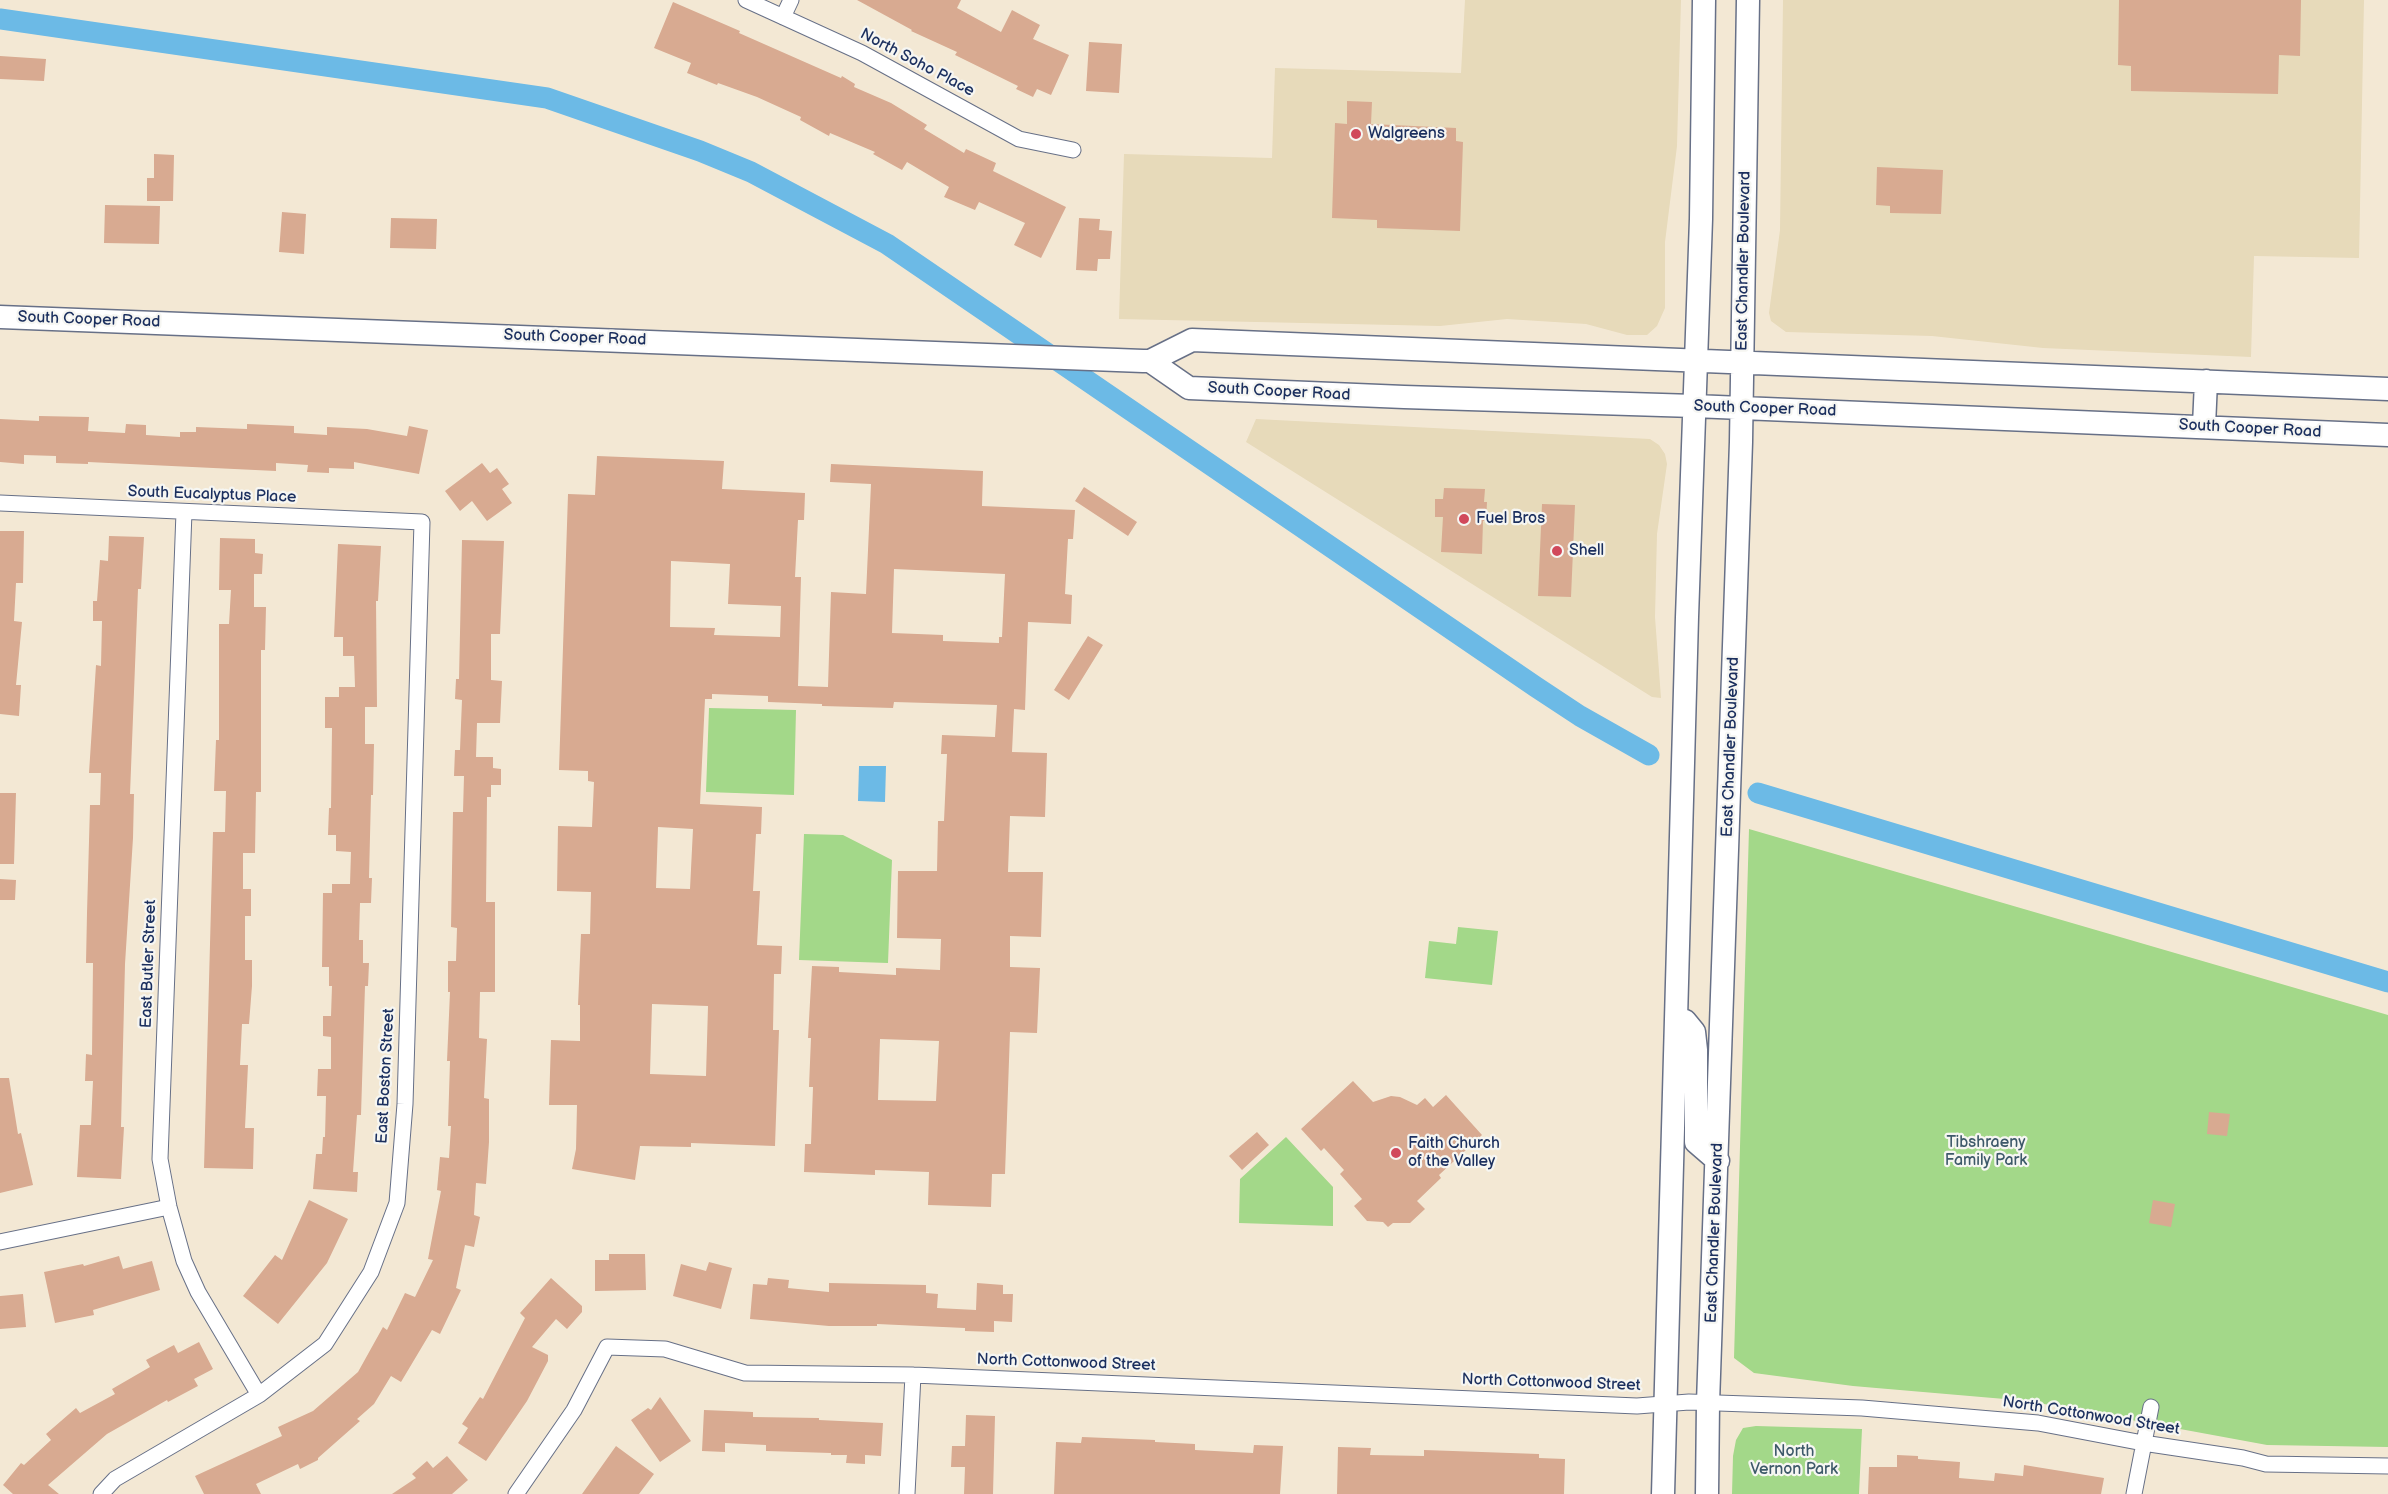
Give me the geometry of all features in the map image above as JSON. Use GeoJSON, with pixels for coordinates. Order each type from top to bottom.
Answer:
{"type":"FeatureCollection","features":[{"type":"Feature","properties":{"kind":"main road"},"geometry":{"type":"LineString","coordinates":[[1663,1494],[1701,208],[1704,0]]}},
{"type":"Feature","properties":{"kind":"main road","name":"East Chandler Boulevard"},"geometry":{"type":"LineString","coordinates":[[1707,1494],[1708,1403],[1742,408],[1748,0]]}},
{"type":"Feature","properties":{"kind":"main road","name":"South Cooper Road"},"geometry":{"type":"LineString","coordinates":[[0,317],[1150,361],[1192,340],[2388,389]]}},
{"type":"Feature","properties":{"kind":"main road","name":"South Cooper Road"},"geometry":{"type":"LineString","coordinates":[[1150,361],[1189,388],[2388,435]]}},
{"type":"Feature","properties":{"kind":"main road"},"geometry":{"type":"LineString","coordinates":[[2204,426],[2206,381]]}},
{"type":"Feature","properties":{"kind":"main road"},"geometry":{"type":"LineString","coordinates":[[1677,1018],[1685,1021],[1694,1032],[1696,1142],[1718,1161]]}},
{"type":"Feature","properties":{"kind":"street","name":"North Soho Place"},"geometry":{"type":"LineString","coordinates":[[746,0],[862,53],[1019,139],[1073,150]]}},
{"type":"Feature","properties":{"kind":"street"},"geometry":{"type":"LineString","coordinates":[[783,17],[791,0]]}},
{"type":"Feature","properties":{"kind":"street","name":"South Eucalyptus Place"},"geometry":{"type":"LineString","coordinates":[[0,503],[422,522]]}},
{"type":"Feature","properties":{"kind":"street","name":"East Butler Street"},"geometry":{"type":"LineString","coordinates":[[184,512],[160,1159],[169,1207],[184,1261],[198,1292],[259,1395]]}},
{"type":"Feature","properties":{"kind":"street","name":"East Boston Street"},"geometry":{"type":"LineString","coordinates":[[101,1494],[114,1479],[259,1395],[325,1344],[371,1272],[397,1203],[405,1104],[422,522]]}},
{"type":"Feature","properties":{"kind":"street"},"geometry":{"type":"LineString","coordinates":[[0,1242],[169,1207]]}},
{"type":"Feature","properties":{"kind":"street","name":"North Cottonwood Street"},"geometry":{"type":"LineString","coordinates":[[516,1494],[574,1410],[607,1347],[665,1349],[745,1373],[913,1375],[1637,1406],[1666,1402],[1862,1408],[2038,1424],[2243,1458],[2266,1464],[2388,1466]]}},
{"type":"Feature","properties":{"kind":"street"},"geometry":{"type":"LineString","coordinates":[[907,1494],[913,1375]]}},
{"type":"Feature","properties":{"kind":"street"},"geometry":{"type":"LineString","coordinates":[[2134,1494],[2151,1407]]}},
{"type":"Feature","properties":{"kind":"shaded area"},"geometry":{"type":"Polygon","coordinates":[[[1465,0],[1681,0],[1677,146],[1665,242],[1665,308],[1657,326],[1647,335],[1627,335],[1586,324],[1507,319],[1440,326],[1119,319],[1124,154],[1272,158],[1275,68],[1461,73],[1465,0]]]}},
{"type":"Feature","properties":{"kind":"shaded area"},"geometry":{"type":"Polygon","coordinates":[[[1783,0],[2364,0],[2359,258],[2254,256],[2251,357],[2043,348],[1932,336],[1786,332],[1771,321],[1769,313],[1780,230],[1783,0]]]}},
{"type":"Feature","properties":{"kind":"shaded area"},"geometry":{"type":"Polygon","coordinates":[[[1256,419],[1650,439],[1659,445],[1665,454],[1667,464],[1657,534],[1655,617],[1661,698],[1652,697],[1246,442],[1256,419]]]}},
{"type":"Feature","properties":{"kind":"green space"},"geometry":{"type":"Polygon","coordinates":[[[709,708],[796,710],[794,795],[706,792],[709,708]]]}},
{"type":"Feature","properties":{"kind":"green space","name":"Tibshraeny Family Park"},"geometry":{"type":"Polygon","coordinates":[[[1749,829],[2388,1015],[2388,1447],[2267,1445],[2028,1401],[1853,1386],[1754,1373],[1734,1358],[1749,829]]]}},
{"type":"Feature","properties":{"kind":"green space"},"geometry":{"type":"Polygon","coordinates":[[[804,834],[843,835],[892,860],[888,963],[799,960],[804,834]]]}},
{"type":"Feature","properties":{"kind":"green space"},"geometry":{"type":"Polygon","coordinates":[[[1458,927],[1498,931],[1492,985],[1425,978],[1429,941],[1456,944],[1458,927]]]}},
{"type":"Feature","properties":{"kind":"green space"},"geometry":{"type":"Polygon","coordinates":[[[1286,1137],[1333,1187],[1333,1226],[1239,1223],[1240,1179],[1286,1137]]]}},
{"type":"Feature","properties":{"kind":"green space","name":"North Vernon Park"},"geometry":{"type":"Polygon","coordinates":[[[1756,1426],[1862,1429],[1859,1494],[1732,1494],[1733,1456],[1736,1440],[1743,1428],[1756,1426]]]}},
{"type":"Feature","properties":{"kind":"water"},"geometry":{"type":"Polygon","coordinates":[[[859,766],[886,766],[885,802],[858,801],[859,766]]]}},
{"type":"Feature","properties":{"kind":"building"},"geometry":{"type":"Polygon","coordinates":[[[857,0],[961,0],[957,8],[1001,32],[1012,10],[1040,25],[1033,39],[1069,55],[1051,95],[1037,89],[1033,97],[1016,89],[1018,86],[955,55],[957,52],[911,31],[857,0]]]}},
{"type":"Feature","properties":{"kind":"building"},"geometry":{"type":"Polygon","coordinates":[[[2119,0],[2301,0],[2300,56],[2279,55],[2278,94],[2131,91],[2131,66],[2118,65],[2119,0]]]}},
{"type":"Feature","properties":{"kind":"building"},"geometry":{"type":"Polygon","coordinates":[[[673,2],[841,78],[842,76],[855,84],[854,87],[891,103],[927,125],[924,129],[964,153],[966,149],[996,163],[993,171],[1066,207],[1041,258],[1014,245],[1025,223],[979,202],[975,210],[944,197],[949,187],[907,162],[902,170],[873,154],[875,152],[830,133],[829,136],[800,120],[801,117],[757,97],[687,73],[691,63],[654,48],[673,2]]]}},
{"type":"Feature","properties":{"kind":"building"},"geometry":{"type":"Polygon","coordinates":[[[1089,42],[1122,44],[1119,93],[1086,91],[1089,42]]]}},
{"type":"Feature","properties":{"kind":"building"},"geometry":{"type":"Polygon","coordinates":[[[0,56],[46,59],[44,81],[0,79],[0,56]]]}},
{"type":"Feature","properties":{"kind":"building","name":"Walgreens"},"geometry":{"type":"Polygon","coordinates":[[[1347,101],[1372,102],[1371,124],[1456,128],[1456,141],[1463,142],[1460,231],[1377,228],[1377,220],[1332,218],[1335,123],[1347,124],[1347,101]]]}},
{"type":"Feature","properties":{"kind":"building"},"geometry":{"type":"Polygon","coordinates":[[[154,154],[174,155],[173,201],[147,201],[147,178],[154,178],[154,154]]]}},
{"type":"Feature","properties":{"kind":"building"},"geometry":{"type":"Polygon","coordinates":[[[1877,167],[1943,170],[1941,214],[1890,213],[1890,206],[1876,205],[1877,167]]]}},
{"type":"Feature","properties":{"kind":"building"},"geometry":{"type":"Polygon","coordinates":[[[105,205],[160,206],[159,244],[104,243],[105,205]]]}},
{"type":"Feature","properties":{"kind":"building"},"geometry":{"type":"Polygon","coordinates":[[[282,212],[306,214],[304,254],[279,252],[282,212]]]}},
{"type":"Feature","properties":{"kind":"building"},"geometry":{"type":"Polygon","coordinates":[[[391,218],[437,219],[436,249],[390,248],[391,218]]]}},
{"type":"Feature","properties":{"kind":"building"},"geometry":{"type":"Polygon","coordinates":[[[1079,218],[1100,219],[1099,230],[1112,231],[1110,259],[1098,259],[1097,271],[1076,270],[1079,218]]]}},
{"type":"Feature","properties":{"kind":"building"},"geometry":{"type":"Polygon","coordinates":[[[39,416],[89,417],[88,431],[125,433],[126,424],[146,425],[146,435],[180,437],[180,432],[196,432],[196,427],[247,429],[247,424],[294,426],[294,433],[327,435],[327,427],[367,429],[407,436],[409,426],[428,430],[419,474],[354,462],[354,469],[329,468],[329,473],[307,472],[308,465],[276,463],[276,471],[88,462],[88,464],[56,463],[56,456],[24,455],[24,464],[0,462],[0,419],[39,421],[39,416]]]}},
{"type":"Feature","properties":{"kind":"building"},"geometry":{"type":"Polygon","coordinates":[[[597,456],[724,461],[722,489],[805,493],[804,520],[798,520],[795,577],[801,577],[798,686],[828,687],[831,592],[866,594],[871,484],[830,482],[831,464],[983,471],[982,506],[1075,510],[1073,539],[1068,539],[1065,594],[1072,595],[1071,624],[1028,622],[1025,710],[1014,709],[1012,752],[1047,753],[1045,817],[1010,816],[1008,872],[1043,872],[1041,937],[1010,936],[1010,967],[1040,968],[1037,1033],[1010,1032],[1005,1174],[992,1174],[991,1207],[928,1205],[929,1172],[875,1170],[875,1175],[804,1172],[805,1144],[811,1144],[813,1087],[809,1087],[811,1038],[808,1038],[812,966],[839,967],[839,972],[896,975],[896,968],[940,970],[941,939],[897,938],[898,871],[937,871],[938,821],[944,821],[947,754],[941,754],[942,735],[995,737],[997,705],[894,702],[893,708],[822,706],[822,704],[768,702],[768,696],[712,694],[712,699],[705,699],[700,804],[762,807],[761,834],[756,834],[753,891],[760,891],[757,945],[782,946],[781,974],[774,974],[773,1030],[779,1030],[775,1146],[691,1143],[691,1147],[640,1146],[635,1180],[572,1169],[576,1149],[577,1105],[549,1105],[551,1040],[580,1041],[580,1005],[578,1005],[581,934],[590,934],[591,892],[557,891],[558,826],[592,827],[594,782],[588,781],[588,771],[559,770],[568,494],[595,495],[597,456]],[[671,561],[670,627],[715,628],[714,635],[780,637],[781,606],[728,604],[730,564],[671,561]],[[894,569],[892,633],[943,635],[943,641],[999,643],[999,637],[1002,637],[1005,574],[894,569]],[[658,827],[656,888],[690,889],[693,829],[658,827]],[[652,1004],[650,1074],[706,1076],[708,1006],[652,1004]],[[880,1039],[878,1100],[936,1101],[939,1041],[880,1039]]]}},
{"type":"Feature","properties":{"kind":"building"},"geometry":{"type":"Polygon","coordinates":[[[482,463],[490,473],[497,468],[509,484],[502,489],[512,503],[487,521],[472,501],[460,511],[445,491],[482,463]]]}},
{"type":"Feature","properties":{"kind":"building"},"geometry":{"type":"Polygon","coordinates":[[[1084,487],[1137,522],[1128,536],[1075,501],[1084,487]]]}},
{"type":"Feature","properties":{"kind":"building","name":"Fuel Bros"},"geometry":{"type":"Polygon","coordinates":[[[1444,488],[1485,489],[1484,502],[1487,502],[1486,521],[1483,521],[1482,554],[1441,552],[1443,517],[1435,517],[1435,499],[1443,499],[1444,488]]]}},
{"type":"Feature","properties":{"kind":"building","name":"Shell"},"geometry":{"type":"Polygon","coordinates":[[[1542,504],[1575,505],[1571,597],[1538,596],[1542,504]]]}},
{"type":"Feature","properties":{"kind":"building"},"geometry":{"type":"Polygon","coordinates":[[[0,531],[24,531],[23,583],[16,583],[14,621],[22,622],[16,685],[21,685],[19,716],[0,714],[0,531]]]}},
{"type":"Feature","properties":{"kind":"building"},"geometry":{"type":"Polygon","coordinates":[[[109,536],[144,537],[141,589],[138,589],[130,794],[134,794],[133,838],[125,964],[121,1127],[124,1127],[121,1179],[77,1177],[80,1125],[91,1125],[93,1081],[85,1081],[86,1054],[92,1055],[93,963],[86,963],[87,913],[90,805],[100,805],[101,773],[89,773],[96,665],[101,666],[102,621],[93,621],[93,601],[97,601],[100,560],[108,561],[109,536]]]}},
{"type":"Feature","properties":{"kind":"building"},"geometry":{"type":"Polygon","coordinates":[[[220,538],[255,539],[255,553],[263,554],[262,574],[254,574],[254,607],[266,607],[265,650],[261,650],[261,792],[256,792],[255,853],[243,853],[243,889],[251,889],[251,916],[245,916],[245,960],[252,960],[252,986],[249,1024],[242,1024],[240,1065],[248,1065],[245,1128],[254,1128],[253,1169],[204,1168],[213,832],[225,832],[226,791],[214,791],[216,740],[219,740],[219,624],[229,624],[231,590],[219,590],[220,538]]]}},
{"type":"Feature","properties":{"kind":"building"},"geometry":{"type":"Polygon","coordinates":[[[462,540],[504,541],[500,634],[491,634],[491,680],[502,681],[500,723],[477,723],[476,757],[493,757],[493,768],[501,769],[501,785],[491,785],[491,797],[487,797],[486,902],[495,902],[495,992],[480,992],[479,1038],[487,1039],[484,1098],[489,1099],[489,1142],[486,1184],[476,1183],[474,1215],[480,1217],[474,1247],[465,1245],[456,1288],[461,1290],[440,1334],[432,1330],[401,1382],[391,1376],[374,1404],[357,1419],[360,1421],[318,1460],[300,1469],[298,1464],[256,1484],[261,1494],[204,1494],[195,1476],[282,1436],[278,1427],[313,1411],[358,1372],[383,1327],[387,1330],[405,1293],[415,1297],[433,1260],[428,1259],[441,1191],[437,1190],[440,1157],[449,1158],[451,1126],[448,1126],[450,1061],[447,1061],[450,992],[448,992],[448,961],[456,961],[457,928],[451,927],[453,812],[463,812],[464,776],[454,776],[455,750],[460,750],[462,700],[455,699],[456,679],[459,679],[462,540]]]}},
{"type":"Feature","properties":{"kind":"building"},"geometry":{"type":"Polygon","coordinates":[[[338,544],[381,546],[378,601],[376,601],[377,707],[365,707],[365,744],[374,744],[369,878],[372,878],[371,903],[360,903],[359,940],[363,940],[363,963],[369,963],[368,986],[365,986],[361,1115],[357,1115],[353,1172],[358,1172],[357,1192],[313,1189],[316,1154],[322,1154],[323,1137],[325,1137],[326,1096],[317,1096],[318,1069],[331,1069],[331,1037],[323,1036],[323,1016],[331,1016],[332,986],[329,986],[329,967],[322,967],[323,893],[332,893],[332,884],[350,884],[351,852],[336,851],[336,835],[328,835],[329,808],[331,808],[332,728],[325,728],[325,697],[339,697],[339,687],[355,687],[354,656],[343,656],[343,637],[334,637],[338,544]]]}},
{"type":"Feature","properties":{"kind":"building"},"geometry":{"type":"Polygon","coordinates":[[[1088,636],[1103,645],[1069,700],[1054,690],[1088,636]]]}},
{"type":"Feature","properties":{"kind":"building"},"geometry":{"type":"Polygon","coordinates":[[[0,793],[16,793],[14,864],[0,864],[0,793]]]}},
{"type":"Feature","properties":{"kind":"building"},"geometry":{"type":"Polygon","coordinates":[[[0,879],[16,880],[15,900],[0,900],[0,879]]]}},
{"type":"Feature","properties":{"kind":"building"},"geometry":{"type":"Polygon","coordinates":[[[0,1078],[9,1078],[18,1134],[21,1133],[33,1185],[0,1193],[0,1078]]]}},
{"type":"Feature","properties":{"kind":"building","name":"Faith Church of the Valley"},"geometry":{"type":"Polygon","coordinates":[[[1353,1081],[1373,1102],[1391,1096],[1400,1097],[1417,1105],[1425,1098],[1433,1107],[1446,1095],[1482,1135],[1439,1175],[1441,1178],[1417,1201],[1425,1209],[1410,1223],[1393,1223],[1388,1227],[1383,1222],[1367,1221],[1354,1206],[1362,1199],[1340,1174],[1344,1170],[1324,1148],[1321,1151],[1301,1129],[1353,1081]]]}},
{"type":"Feature","properties":{"kind":"building"},"geometry":{"type":"Polygon","coordinates":[[[2209,1112],[2230,1114],[2227,1136],[2207,1134],[2209,1112]]]}},
{"type":"Feature","properties":{"kind":"building"},"geometry":{"type":"Polygon","coordinates":[[[1257,1132],[1269,1145],[1242,1170],[1229,1156],[1257,1132]]]}},
{"type":"Feature","properties":{"kind":"building"},"geometry":{"type":"Polygon","coordinates":[[[309,1200],[348,1219],[327,1263],[278,1324],[243,1296],[275,1255],[282,1260],[309,1200]]]}},
{"type":"Feature","properties":{"kind":"building"},"geometry":{"type":"Polygon","coordinates":[[[2153,1200],[2175,1204],[2171,1227],[2149,1223],[2153,1200]]]}},
{"type":"Feature","properties":{"kind":"building"},"geometry":{"type":"Polygon","coordinates":[[[609,1254],[645,1254],[646,1290],[595,1291],[595,1260],[609,1260],[609,1254]]]}},
{"type":"Feature","properties":{"kind":"building"},"geometry":{"type":"Polygon","coordinates":[[[119,1256],[123,1269],[152,1261],[160,1290],[93,1310],[94,1315],[55,1323],[44,1272],[83,1264],[84,1266],[119,1256]]]}},
{"type":"Feature","properties":{"kind":"building"},"geometry":{"type":"Polygon","coordinates":[[[709,1262],[732,1268],[721,1309],[673,1296],[681,1264],[706,1271],[709,1262]]]}},
{"type":"Feature","properties":{"kind":"building"},"geometry":{"type":"Polygon","coordinates":[[[551,1278],[582,1306],[582,1312],[567,1329],[556,1319],[532,1347],[548,1355],[548,1361],[527,1401],[486,1461],[458,1443],[468,1428],[462,1424],[480,1397],[483,1399],[525,1318],[520,1313],[551,1278]]]}},
{"type":"Feature","properties":{"kind":"building"},"geometry":{"type":"Polygon","coordinates":[[[768,1278],[789,1280],[788,1288],[829,1292],[829,1283],[926,1285],[926,1293],[938,1294],[937,1308],[976,1310],[977,1283],[1003,1285],[1003,1294],[1013,1294],[1012,1322],[994,1321],[994,1332],[965,1331],[965,1328],[877,1324],[877,1326],[829,1326],[750,1319],[753,1284],[767,1285],[768,1278]]]}},
{"type":"Feature","properties":{"kind":"building"},"geometry":{"type":"Polygon","coordinates":[[[23,1294],[26,1327],[0,1329],[0,1296],[23,1294]]]}},
{"type":"Feature","properties":{"kind":"building"},"geometry":{"type":"Polygon","coordinates":[[[199,1342],[213,1369],[194,1379],[198,1386],[168,1402],[167,1400],[107,1434],[48,1485],[59,1494],[13,1494],[3,1485],[21,1463],[24,1465],[51,1440],[46,1434],[76,1408],[80,1413],[115,1394],[112,1389],[150,1367],[146,1360],[174,1345],[178,1353],[199,1342]]]}},
{"type":"Feature","properties":{"kind":"building"},"geometry":{"type":"Polygon","coordinates":[[[660,1397],[691,1441],[660,1462],[631,1420],[648,1408],[651,1410],[660,1397]]]}},
{"type":"Feature","properties":{"kind":"building"},"geometry":{"type":"Polygon","coordinates":[[[704,1410],[753,1412],[753,1417],[819,1418],[819,1420],[883,1423],[881,1456],[865,1455],[865,1464],[846,1463],[847,1455],[766,1451],[766,1445],[725,1443],[725,1452],[702,1451],[704,1410]]]}},
{"type":"Feature","properties":{"kind":"building"},"geometry":{"type":"Polygon","coordinates":[[[966,1415],[995,1416],[993,1494],[964,1494],[965,1467],[951,1467],[952,1446],[965,1446],[966,1415]]]}},
{"type":"Feature","properties":{"kind":"building"},"geometry":{"type":"Polygon","coordinates":[[[1082,1437],[1155,1440],[1155,1442],[1195,1444],[1195,1450],[1253,1453],[1254,1445],[1283,1446],[1280,1494],[1054,1494],[1056,1442],[1081,1443],[1082,1437]]]}},
{"type":"Feature","properties":{"kind":"building"},"geometry":{"type":"Polygon","coordinates":[[[616,1446],[654,1474],[639,1494],[582,1494],[616,1446]]]}},
{"type":"Feature","properties":{"kind":"building"},"geometry":{"type":"Polygon","coordinates":[[[1338,1447],[1371,1448],[1370,1455],[1424,1456],[1424,1450],[1539,1454],[1539,1458],[1565,1459],[1564,1494],[1337,1494],[1338,1447]]]}},
{"type":"Feature","properties":{"kind":"building"},"geometry":{"type":"Polygon","coordinates":[[[1897,1455],[1960,1462],[1959,1478],[1994,1481],[1995,1473],[2023,1476],[2024,1465],[2104,1478],[2101,1494],[1868,1494],[1869,1467],[1897,1467],[1897,1455]]]}},
{"type":"Feature","properties":{"kind":"building"},"geometry":{"type":"Polygon","coordinates":[[[447,1456],[468,1480],[452,1494],[392,1494],[416,1478],[412,1474],[427,1461],[433,1468],[447,1456]]]}},
{"type":"Feature","properties":{"kind":"waterway"},"geometry":{"type":"LineString","coordinates":[[0,19],[547,98],[700,151],[751,172],[887,244],[1536,687],[1580,716],[1649,755]]}},
{"type":"Feature","properties":{"kind":"waterway"},"geometry":{"type":"LineString","coordinates":[[1758,793],[2388,982]]}},
{"type":"Feature","properties":{"kind":"place","name":"Walgreens"},"geometry":{"type":"Point","coordinates":[1356,134]}},
{"type":"Feature","properties":{"kind":"place","name":"Fuel Bros"},"geometry":{"type":"Point","coordinates":[1464,519]}},
{"type":"Feature","properties":{"kind":"place","name":"Shell"},"geometry":{"type":"Point","coordinates":[1557,551]}},
{"type":"Feature","properties":{"kind":"place","name":"Faith Church of the Valley"},"geometry":{"type":"Point","coordinates":[1396,1153]}}]}
